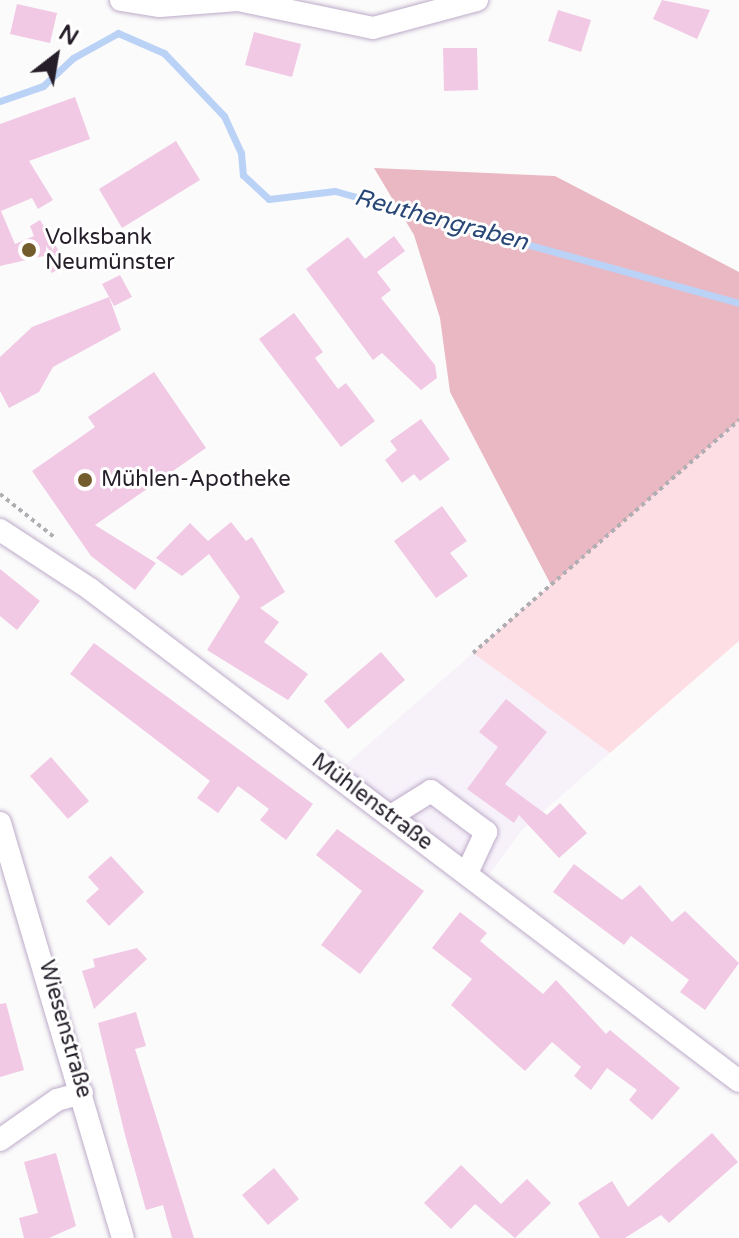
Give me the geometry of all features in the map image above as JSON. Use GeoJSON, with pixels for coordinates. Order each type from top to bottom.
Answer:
{"type":"FeatureCollection","features":[{"type":"Feature","properties":{"kind":"street"},"geometry":{"type":"LineString","coordinates":[[121,0],[160,6],[238,0],[373,28],[477,0]]}},
{"type":"Feature","properties":{"kind":"street","name":"Mühlenstraße"},"geometry":{"type":"LineString","coordinates":[[0,530],[391,816],[739,1081]]}},
{"type":"Feature","properties":{"kind":"street"},"geometry":{"type":"LineString","coordinates":[[391,816],[431,791],[486,832],[467,873]]}},
{"type":"Feature","properties":{"kind":"street","name":"Wiesenstraße"},"geometry":{"type":"LineString","coordinates":[[0,823],[123,1238]]}},
{"type":"Feature","properties":{"kind":"street"},"geometry":{"type":"LineString","coordinates":[[0,1140],[57,1100],[82,1093]]}},
{"type":"Feature","properties":{"kind":"path"},"geometry":{"type":"LineString","coordinates":[[473,653],[739,420]]}},
{"type":"Feature","properties":{"kind":"shaded area"},"geometry":{"type":"Polygon","coordinates":[[[374,168],[555,176],[739,272],[739,420],[551,585],[450,392],[440,318],[414,235],[374,168]]]}},
{"type":"Feature","properties":{"kind":"shaded area"},"geometry":{"type":"Polygon","coordinates":[[[739,420],[739,641],[610,753],[473,653],[739,420]]]}},
{"type":"Feature","properties":{"kind":"shaded area"},"geometry":{"type":"Polygon","coordinates":[[[473,653],[610,753],[522,830],[482,884],[335,774],[473,653]]]}},
{"type":"Feature","properties":{"kind":"building"},"geometry":{"type":"Polygon","coordinates":[[[662,0],[710,10],[697,39],[653,19],[662,0]]]}},
{"type":"Feature","properties":{"kind":"building"},"geometry":{"type":"Polygon","coordinates":[[[17,4],[57,13],[50,43],[10,34],[17,4]]]}},
{"type":"Feature","properties":{"kind":"building"},"geometry":{"type":"Polygon","coordinates":[[[558,10],[591,20],[581,52],[548,41],[558,10]]]}},
{"type":"Feature","properties":{"kind":"building"},"geometry":{"type":"Polygon","coordinates":[[[254,32],[301,44],[292,77],[245,65],[254,32]]]}},
{"type":"Feature","properties":{"kind":"building"},"geometry":{"type":"Polygon","coordinates":[[[443,48],[477,48],[478,90],[444,91],[443,48]]]}},
{"type":"Feature","properties":{"kind":"building"},"geometry":{"type":"Polygon","coordinates":[[[75,97],[90,139],[29,161],[53,200],[38,209],[32,198],[1,211],[15,244],[34,236],[30,226],[40,220],[68,266],[51,273],[44,256],[0,266],[0,124],[75,97]]]}},
{"type":"Feature","properties":{"kind":"building"},"geometry":{"type":"Polygon","coordinates":[[[176,141],[200,180],[122,228],[99,189],[176,141]]]}},
{"type":"Feature","properties":{"kind":"building"},"geometry":{"type":"Polygon","coordinates":[[[394,236],[405,251],[377,272],[391,290],[381,298],[435,365],[437,378],[421,390],[382,353],[373,360],[306,269],[348,237],[365,259],[394,236]]]}},
{"type":"Feature","properties":{"kind":"building"},"geometry":{"type":"Polygon","coordinates":[[[120,275],[132,297],[114,306],[102,284],[120,275]]]}},
{"type":"Feature","properties":{"kind":"building"},"geometry":{"type":"Polygon","coordinates":[[[109,297],[121,330],[53,367],[39,392],[9,408],[0,391],[0,357],[32,327],[109,297]]]}},
{"type":"Feature","properties":{"kind":"building"},"geometry":{"type":"Polygon","coordinates":[[[294,313],[323,352],[315,358],[338,389],[346,383],[375,421],[341,447],[259,339],[294,313]]]}},
{"type":"Feature","properties":{"kind":"building"},"geometry":{"type":"Polygon","coordinates":[[[154,372],[206,448],[95,525],[156,563],[135,590],[91,556],[32,471],[95,427],[88,417],[154,372]]]}},
{"type":"Feature","properties":{"kind":"building"},"geometry":{"type":"Polygon","coordinates":[[[421,419],[450,459],[420,481],[414,474],[402,483],[385,460],[397,450],[390,441],[421,419]]]}},
{"type":"Feature","properties":{"kind":"building"},"geometry":{"type":"Polygon","coordinates":[[[442,506],[467,541],[450,553],[468,576],[436,598],[394,541],[442,506]]]}},
{"type":"Feature","properties":{"kind":"building"},"geometry":{"type":"Polygon","coordinates":[[[231,522],[246,541],[252,537],[285,592],[260,608],[279,622],[264,642],[308,674],[288,700],[207,650],[240,597],[209,554],[182,576],[156,558],[190,523],[208,541],[231,522]]]}},
{"type":"Feature","properties":{"kind":"building"},"geometry":{"type":"Polygon","coordinates":[[[0,569],[40,601],[17,630],[0,616],[0,569]]]}},
{"type":"Feature","properties":{"kind":"building"},"geometry":{"type":"Polygon","coordinates":[[[94,643],[313,804],[286,840],[260,820],[269,809],[238,786],[218,813],[197,798],[210,781],[70,674],[94,643]]]}},
{"type":"Feature","properties":{"kind":"building"},"geometry":{"type":"Polygon","coordinates":[[[381,652],[405,680],[348,729],[324,701],[381,652]]]}},
{"type":"Feature","properties":{"kind":"building"},"geometry":{"type":"Polygon","coordinates":[[[506,699],[547,732],[505,784],[547,815],[560,803],[587,833],[559,858],[519,815],[514,823],[467,789],[498,747],[479,732],[506,699]]]}},
{"type":"Feature","properties":{"kind":"building"},"geometry":{"type":"Polygon","coordinates":[[[51,757],[89,801],[68,819],[30,776],[51,757]]]}},
{"type":"Feature","properties":{"kind":"building"},"geometry":{"type":"Polygon","coordinates":[[[337,829],[424,891],[360,974],[321,945],[362,891],[316,855],[337,829]]]}},
{"type":"Feature","properties":{"kind":"building"},"geometry":{"type":"Polygon","coordinates":[[[111,856],[144,892],[109,926],[86,901],[99,889],[88,877],[111,856]]]}},
{"type":"Feature","properties":{"kind":"building"},"geometry":{"type":"Polygon","coordinates":[[[574,864],[622,900],[640,885],[672,922],[685,911],[739,963],[705,1010],[680,992],[689,980],[631,936],[624,945],[553,892],[574,864]]]}},
{"type":"Feature","properties":{"kind":"building"},"geometry":{"type":"Polygon","coordinates":[[[460,912],[487,933],[480,941],[543,994],[556,980],[606,1034],[610,1030],[680,1088],[652,1120],[629,1100],[637,1090],[607,1068],[591,1090],[574,1076],[581,1067],[552,1042],[525,1071],[451,1005],[472,979],[432,948],[460,912]]]}},
{"type":"Feature","properties":{"kind":"building"},"geometry":{"type":"Polygon","coordinates":[[[137,948],[147,959],[94,1009],[82,971],[95,967],[93,959],[137,948]]]}},
{"type":"Feature","properties":{"kind":"building"},"geometry":{"type":"Polygon","coordinates":[[[6,1003],[24,1070],[0,1077],[0,1004],[6,1003]]]}},
{"type":"Feature","properties":{"kind":"building"},"geometry":{"type":"Polygon","coordinates":[[[136,1012],[146,1046],[135,1049],[194,1238],[172,1238],[163,1205],[146,1210],[125,1135],[98,1023],[136,1012]]]}},
{"type":"Feature","properties":{"kind":"building"},"geometry":{"type":"Polygon","coordinates":[[[712,1133],[738,1162],[669,1223],[661,1215],[625,1238],[600,1238],[578,1203],[612,1181],[628,1207],[712,1133]]]}},
{"type":"Feature","properties":{"kind":"building"},"geometry":{"type":"Polygon","coordinates":[[[56,1153],[76,1226],[49,1238],[24,1238],[19,1218],[38,1213],[24,1162],[56,1153]]]}},
{"type":"Feature","properties":{"kind":"building"},"geometry":{"type":"Polygon","coordinates":[[[461,1165],[501,1204],[527,1179],[551,1203],[515,1238],[475,1204],[451,1229],[424,1203],[461,1165]]]}},
{"type":"Feature","properties":{"kind":"building"},"geometry":{"type":"Polygon","coordinates":[[[274,1168],[299,1199],[268,1225],[242,1195],[274,1168]]]}},
{"type":"Feature","properties":{"kind":"waterway","name":"Reuthengraben"},"geometry":{"type":"LineString","coordinates":[[0,101],[43,86],[73,58],[118,33],[164,53],[224,116],[241,153],[243,175],[269,199],[335,191],[739,303]]}},
{"type":"Feature","properties":{"kind":"place","name":"Volksbank Neumünster"},"geometry":{"type":"Point","coordinates":[29,250]}},
{"type":"Feature","properties":{"kind":"place","name":"Mühlen-Apotheke"},"geometry":{"type":"Point","coordinates":[85,480]}}]}
